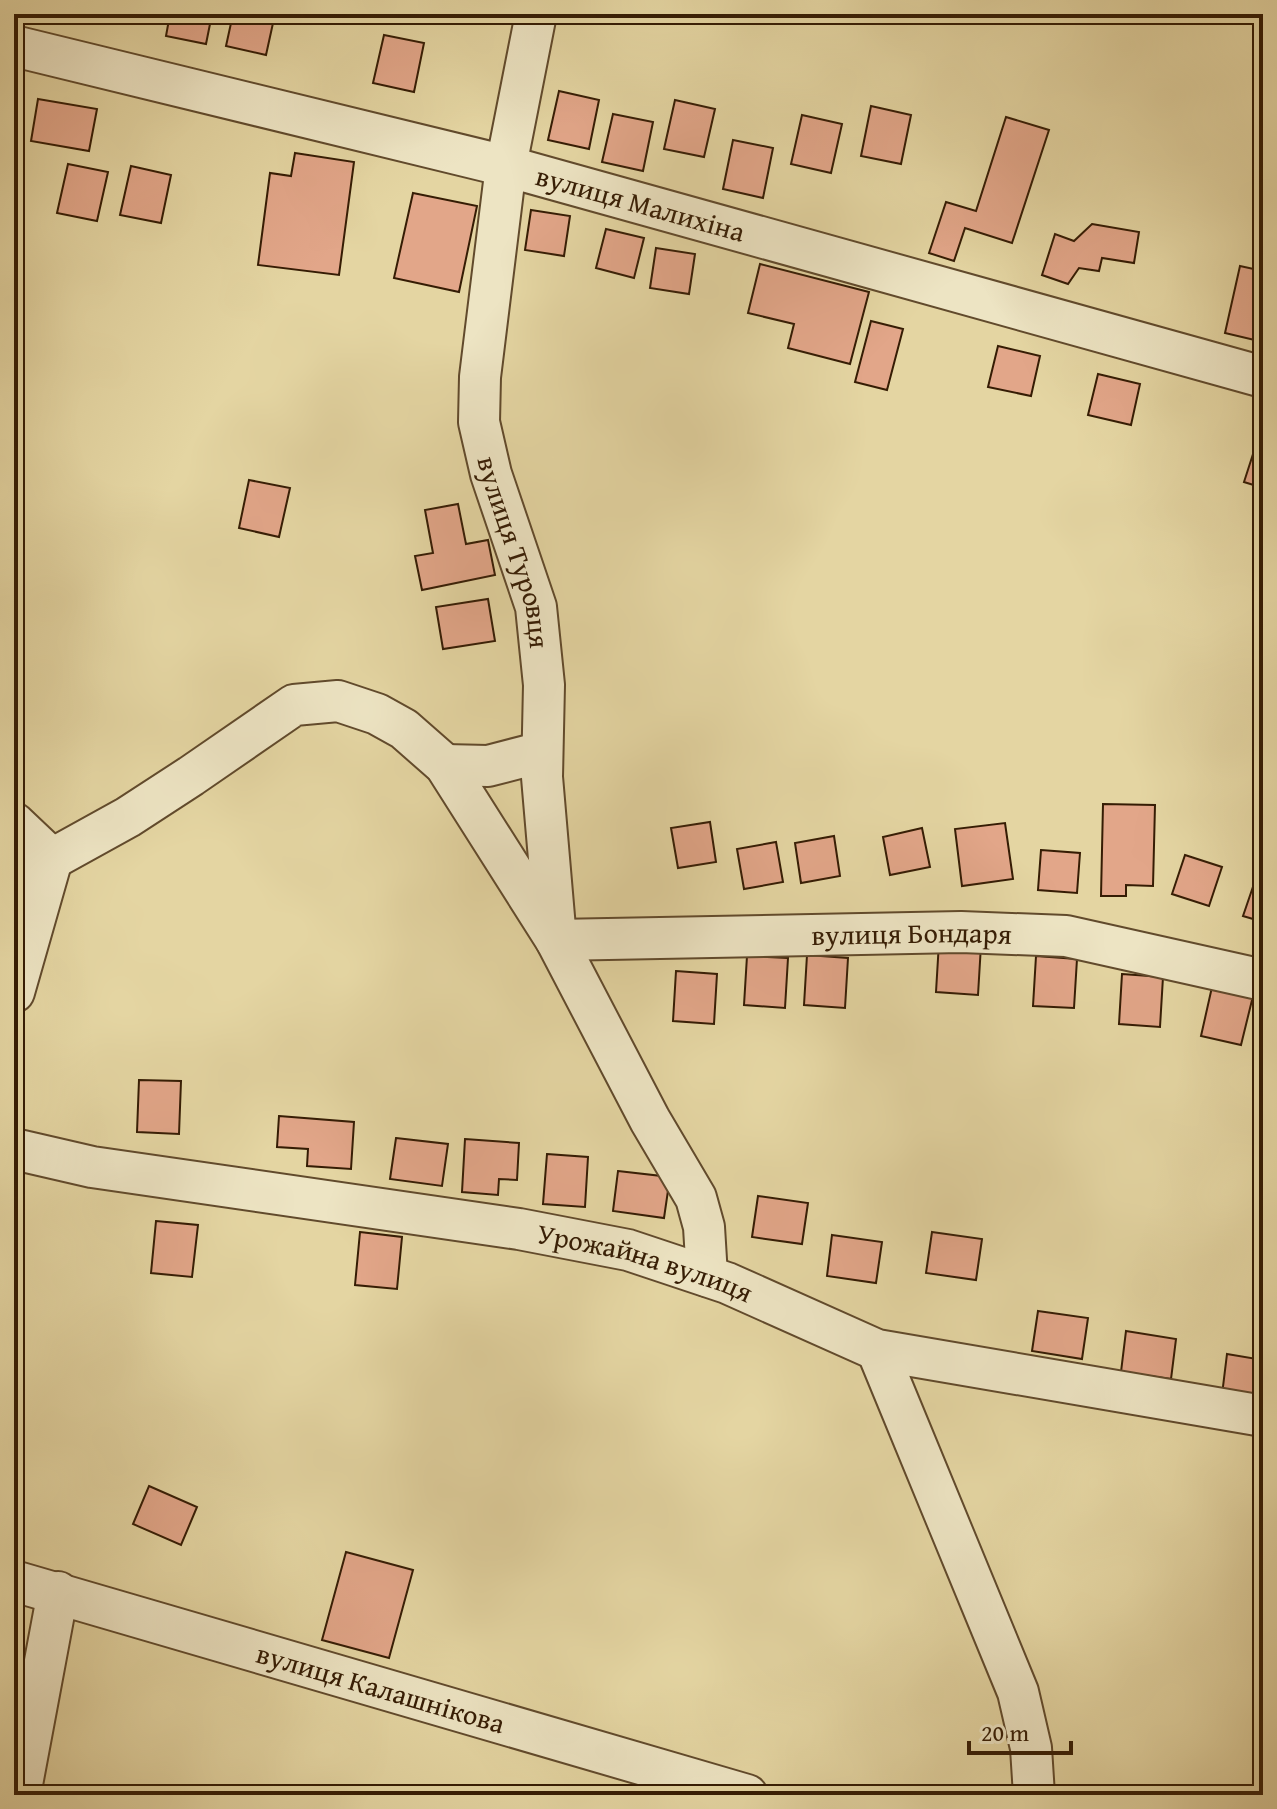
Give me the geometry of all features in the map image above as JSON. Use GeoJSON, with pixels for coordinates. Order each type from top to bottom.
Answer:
{"type":"FeatureCollection","features":[{"type":"Feature","properties":{"kind":"street","name":"вулиця Туровця"},"geometry":{"type":"LineString","coordinates":[[536,14],[506,166],[480,377],[479,422],[491,474],[536,607],[544,685],[542,752],[556,940]]}},
{"type":"Feature","properties":{"kind":"street","name":"вулиця Малихіна"},"geometry":{"type":"LineString","coordinates":[[14,46],[506,166],[1263,377]]}},
{"type":"Feature","properties":{"kind":"street"},"geometry":{"type":"LineString","coordinates":[[14,887],[52,859],[128,817],[294,705],[338,701],[377,714],[404,729],[445,765],[556,940],[650,1120],[696,1198],[704,1227],[707,1276]]}},
{"type":"Feature","properties":{"kind":"street"},"geometry":{"type":"LineString","coordinates":[[445,765],[488,766],[542,752]]}},
{"type":"Feature","properties":{"kind":"street"},"geometry":{"type":"LineString","coordinates":[[14,823],[52,859]]}},
{"type":"Feature","properties":{"kind":"street"},"geometry":{"type":"LineString","coordinates":[[14,992],[52,859]]}},
{"type":"Feature","properties":{"kind":"street","name":"вулиця Бондаря"},"geometry":{"type":"LineString","coordinates":[[556,940],[961,932],[1066,936],[1263,980]]}},
{"type":"Feature","properties":{"kind":"street","name":"Урожайна вулиця"},"geometry":{"type":"LineString","coordinates":[[14,1149],[92,1167],[519,1229],[628,1250],[707,1276],[877,1350],[1263,1416]]}},
{"type":"Feature","properties":{"kind":"street"},"geometry":{"type":"LineString","coordinates":[[877,1350],[1018,1692],[1031,1748],[1034,1795]]}},
{"type":"Feature","properties":{"kind":"street","name":"вулиця Калашнікова"},"geometry":{"type":"LineString","coordinates":[[14,1581],[747,1795]]}},
{"type":"Feature","properties":{"kind":"street"},"geometry":{"type":"LineString","coordinates":[[20,1795],[58,1592]]}},
{"type":"Feature","properties":{"kind":"building"},"geometry":{"type":"Polygon","coordinates":[[[170,14],[212,14],[206,44],[166,36],[170,14]]]}},
{"type":"Feature","properties":{"kind":"building"},"geometry":{"type":"Polygon","coordinates":[[[233,14],[275,14],[266,55],[226,46],[233,14]]]}},
{"type":"Feature","properties":{"kind":"building"},"geometry":{"type":"Polygon","coordinates":[[[384,35],[424,43],[414,92],[373,83],[384,35]]]}},
{"type":"Feature","properties":{"kind":"building"},"geometry":{"type":"Polygon","coordinates":[[[559,91],[599,100],[589,149],[548,140],[559,91]]]}},
{"type":"Feature","properties":{"kind":"building"},"geometry":{"type":"Polygon","coordinates":[[[38,99],[97,109],[89,151],[31,141],[38,99]]]}},
{"type":"Feature","properties":{"kind":"building"},"geometry":{"type":"Polygon","coordinates":[[[675,100],[715,109],[704,157],[664,149],[675,100]]]}},
{"type":"Feature","properties":{"kind":"building"},"geometry":{"type":"Polygon","coordinates":[[[871,106],[911,115],[901,164],[861,156],[871,106]]]}},
{"type":"Feature","properties":{"kind":"building"},"geometry":{"type":"Polygon","coordinates":[[[613,114],[653,122],[643,171],[602,162],[613,114]]]}},
{"type":"Feature","properties":{"kind":"building"},"geometry":{"type":"Polygon","coordinates":[[[802,115],[842,124],[831,173],[791,164],[802,115]]]}},
{"type":"Feature","properties":{"kind":"building"},"geometry":{"type":"Polygon","coordinates":[[[1006,117],[1049,130],[1012,243],[965,228],[954,261],[929,253],[946,202],[976,211],[1006,117]]]}},
{"type":"Feature","properties":{"kind":"building"},"geometry":{"type":"Polygon","coordinates":[[[733,140],[773,148],[763,198],[723,189],[733,140]]]}},
{"type":"Feature","properties":{"kind":"building"},"geometry":{"type":"Polygon","coordinates":[[[295,153],[354,162],[339,275],[258,265],[270,173],[291,176],[295,153]]]}},
{"type":"Feature","properties":{"kind":"building"},"geometry":{"type":"Polygon","coordinates":[[[68,164],[108,172],[97,221],[57,213],[68,164]]]}},
{"type":"Feature","properties":{"kind":"building"},"geometry":{"type":"Polygon","coordinates":[[[131,166],[171,175],[161,223],[120,215],[131,166]]]}},
{"type":"Feature","properties":{"kind":"building"},"geometry":{"type":"Polygon","coordinates":[[[413,193],[477,206],[459,292],[394,278],[413,193]]]}},
{"type":"Feature","properties":{"kind":"building"},"geometry":{"type":"Polygon","coordinates":[[[531,210],[570,216],[564,256],[525,250],[531,210]]]}},
{"type":"Feature","properties":{"kind":"building"},"geometry":{"type":"Polygon","coordinates":[[[1092,224],[1139,232],[1134,263],[1102,258],[1099,271],[1079,268],[1068,284],[1042,275],[1055,234],[1074,241],[1092,224]]]}},
{"type":"Feature","properties":{"kind":"building"},"geometry":{"type":"Polygon","coordinates":[[[606,229],[644,238],[634,278],[596,268],[606,229]]]}},
{"type":"Feature","properties":{"kind":"building"},"geometry":{"type":"Polygon","coordinates":[[[656,248],[695,254],[689,294],[650,288],[656,248]]]}},
{"type":"Feature","properties":{"kind":"building"},"geometry":{"type":"Polygon","coordinates":[[[760,264],[869,292],[850,364],[788,348],[794,324],[748,313],[760,264]]]}},
{"type":"Feature","properties":{"kind":"building"},"geometry":{"type":"Polygon","coordinates":[[[1240,266],[1263,271],[1263,342],[1225,333],[1240,266]]]}},
{"type":"Feature","properties":{"kind":"building"},"geometry":{"type":"Polygon","coordinates":[[[871,321],[903,329],[887,390],[855,382],[871,321]]]}},
{"type":"Feature","properties":{"kind":"building"},"geometry":{"type":"Polygon","coordinates":[[[998,346],[1040,356],[1031,396],[988,387],[998,346]]]}},
{"type":"Feature","properties":{"kind":"building"},"geometry":{"type":"Polygon","coordinates":[[[1098,374],[1140,384],[1131,425],[1088,415],[1098,374]]]}},
{"type":"Feature","properties":{"kind":"building"},"geometry":{"type":"Polygon","coordinates":[[[1263,423],[1263,488],[1244,482],[1263,423]]]}},
{"type":"Feature","properties":{"kind":"building"},"geometry":{"type":"Polygon","coordinates":[[[249,480],[290,488],[279,537],[239,528],[249,480]]]}},
{"type":"Feature","properties":{"kind":"building"},"geometry":{"type":"Polygon","coordinates":[[[458,504],[466,544],[488,540],[495,575],[422,590],[415,556],[433,553],[425,510],[458,504]]]}},
{"type":"Feature","properties":{"kind":"building"},"geometry":{"type":"Polygon","coordinates":[[[488,599],[495,641],[443,649],[436,607],[488,599]]]}},
{"type":"Feature","properties":{"kind":"building"},"geometry":{"type":"Polygon","coordinates":[[[1103,804],[1155,805],[1153,886],[1126,885],[1126,896],[1101,896],[1103,804]]]}},
{"type":"Feature","properties":{"kind":"building"},"geometry":{"type":"Polygon","coordinates":[[[710,822],[716,862],[678,868],[671,828],[710,822]]]}},
{"type":"Feature","properties":{"kind":"building"},"geometry":{"type":"Polygon","coordinates":[[[1005,823],[1013,879],[962,886],[955,829],[1005,823]]]}},
{"type":"Feature","properties":{"kind":"building"},"geometry":{"type":"Polygon","coordinates":[[[922,828],[930,867],[890,875],[883,837],[922,828]]]}},
{"type":"Feature","properties":{"kind":"building"},"geometry":{"type":"Polygon","coordinates":[[[834,836],[840,876],[801,883],[795,843],[834,836]]]}},
{"type":"Feature","properties":{"kind":"building"},"geometry":{"type":"Polygon","coordinates":[[[776,842],[783,882],[744,889],[737,849],[776,842]]]}},
{"type":"Feature","properties":{"kind":"building"},"geometry":{"type":"Polygon","coordinates":[[[1041,850],[1080,853],[1077,893],[1038,890],[1041,850]]]}},
{"type":"Feature","properties":{"kind":"building"},"geometry":{"type":"Polygon","coordinates":[[[1185,855],[1222,867],[1209,906],[1172,894],[1185,855]]]}},
{"type":"Feature","properties":{"kind":"building"},"geometry":{"type":"Polygon","coordinates":[[[1256,878],[1263,880],[1263,922],[1243,916],[1256,878]]]}},
{"type":"Feature","properties":{"kind":"building"},"geometry":{"type":"Polygon","coordinates":[[[939,942],[981,945],[978,995],[936,992],[939,942]]]}},
{"type":"Feature","properties":{"kind":"building"},"geometry":{"type":"Polygon","coordinates":[[[807,955],[848,958],[845,1008],[804,1005],[807,955]]]}},
{"type":"Feature","properties":{"kind":"building"},"geometry":{"type":"Polygon","coordinates":[[[747,956],[788,958],[785,1008],[744,1005],[747,956]]]}},
{"type":"Feature","properties":{"kind":"building"},"geometry":{"type":"Polygon","coordinates":[[[1036,956],[1077,959],[1074,1008],[1033,1006],[1036,956]]]}},
{"type":"Feature","properties":{"kind":"building"},"geometry":{"type":"Polygon","coordinates":[[[676,971],[717,974],[714,1024],[673,1021],[676,971]]]}},
{"type":"Feature","properties":{"kind":"building"},"geometry":{"type":"Polygon","coordinates":[[[1122,974],[1163,977],[1160,1027],[1119,1024],[1122,974]]]}},
{"type":"Feature","properties":{"kind":"building"},"geometry":{"type":"Polygon","coordinates":[[[1212,987],[1253,996],[1241,1045],[1201,1036],[1212,987]]]}},
{"type":"Feature","properties":{"kind":"building"},"geometry":{"type":"Polygon","coordinates":[[[139,1080],[181,1081],[179,1134],[137,1132],[139,1080]]]}},
{"type":"Feature","properties":{"kind":"building"},"geometry":{"type":"Polygon","coordinates":[[[279,1116],[354,1122],[351,1169],[307,1166],[308,1149],[277,1147],[279,1116]]]}},
{"type":"Feature","properties":{"kind":"building"},"geometry":{"type":"Polygon","coordinates":[[[396,1138],[448,1144],[442,1186],[390,1179],[396,1138]]]}},
{"type":"Feature","properties":{"kind":"building"},"geometry":{"type":"Polygon","coordinates":[[[465,1139],[519,1143],[517,1180],[499,1179],[498,1195],[462,1192],[465,1139]]]}},
{"type":"Feature","properties":{"kind":"building"},"geometry":{"type":"Polygon","coordinates":[[[547,1154],[588,1157],[585,1207],[543,1204],[547,1154]]]}},
{"type":"Feature","properties":{"kind":"building"},"geometry":{"type":"Polygon","coordinates":[[[618,1171],[670,1177],[664,1218],[613,1211],[618,1171]]]}},
{"type":"Feature","properties":{"kind":"building"},"geometry":{"type":"Polygon","coordinates":[[[758,1196],[808,1203],[802,1244],[752,1237],[758,1196]]]}},
{"type":"Feature","properties":{"kind":"building"},"geometry":{"type":"Polygon","coordinates":[[[156,1221],[198,1225],[192,1277],[151,1273],[156,1221]]]}},
{"type":"Feature","properties":{"kind":"building"},"geometry":{"type":"Polygon","coordinates":[[[360,1232],[402,1237],[397,1289],[355,1285],[360,1232]]]}},
{"type":"Feature","properties":{"kind":"building"},"geometry":{"type":"Polygon","coordinates":[[[932,1232],[982,1239],[976,1280],[926,1273],[932,1232]]]}},
{"type":"Feature","properties":{"kind":"building"},"geometry":{"type":"Polygon","coordinates":[[[832,1235],[882,1242],[876,1283],[827,1276],[832,1235]]]}},
{"type":"Feature","properties":{"kind":"building"},"geometry":{"type":"Polygon","coordinates":[[[1038,1311],[1088,1318],[1082,1359],[1032,1351],[1038,1311]]]}},
{"type":"Feature","properties":{"kind":"building"},"geometry":{"type":"Polygon","coordinates":[[[1126,1331],[1176,1339],[1171,1379],[1121,1372],[1126,1331]]]}},
{"type":"Feature","properties":{"kind":"building"},"geometry":{"type":"Polygon","coordinates":[[[1227,1354],[1263,1360],[1263,1401],[1222,1395],[1227,1354]]]}},
{"type":"Feature","properties":{"kind":"building"},"geometry":{"type":"Polygon","coordinates":[[[149,1486],[197,1507],[181,1545],[133,1524],[149,1486]]]}},
{"type":"Feature","properties":{"kind":"building"},"geometry":{"type":"Polygon","coordinates":[[[346,1552],[413,1570],[389,1658],[322,1640],[346,1552]]]}}]}
